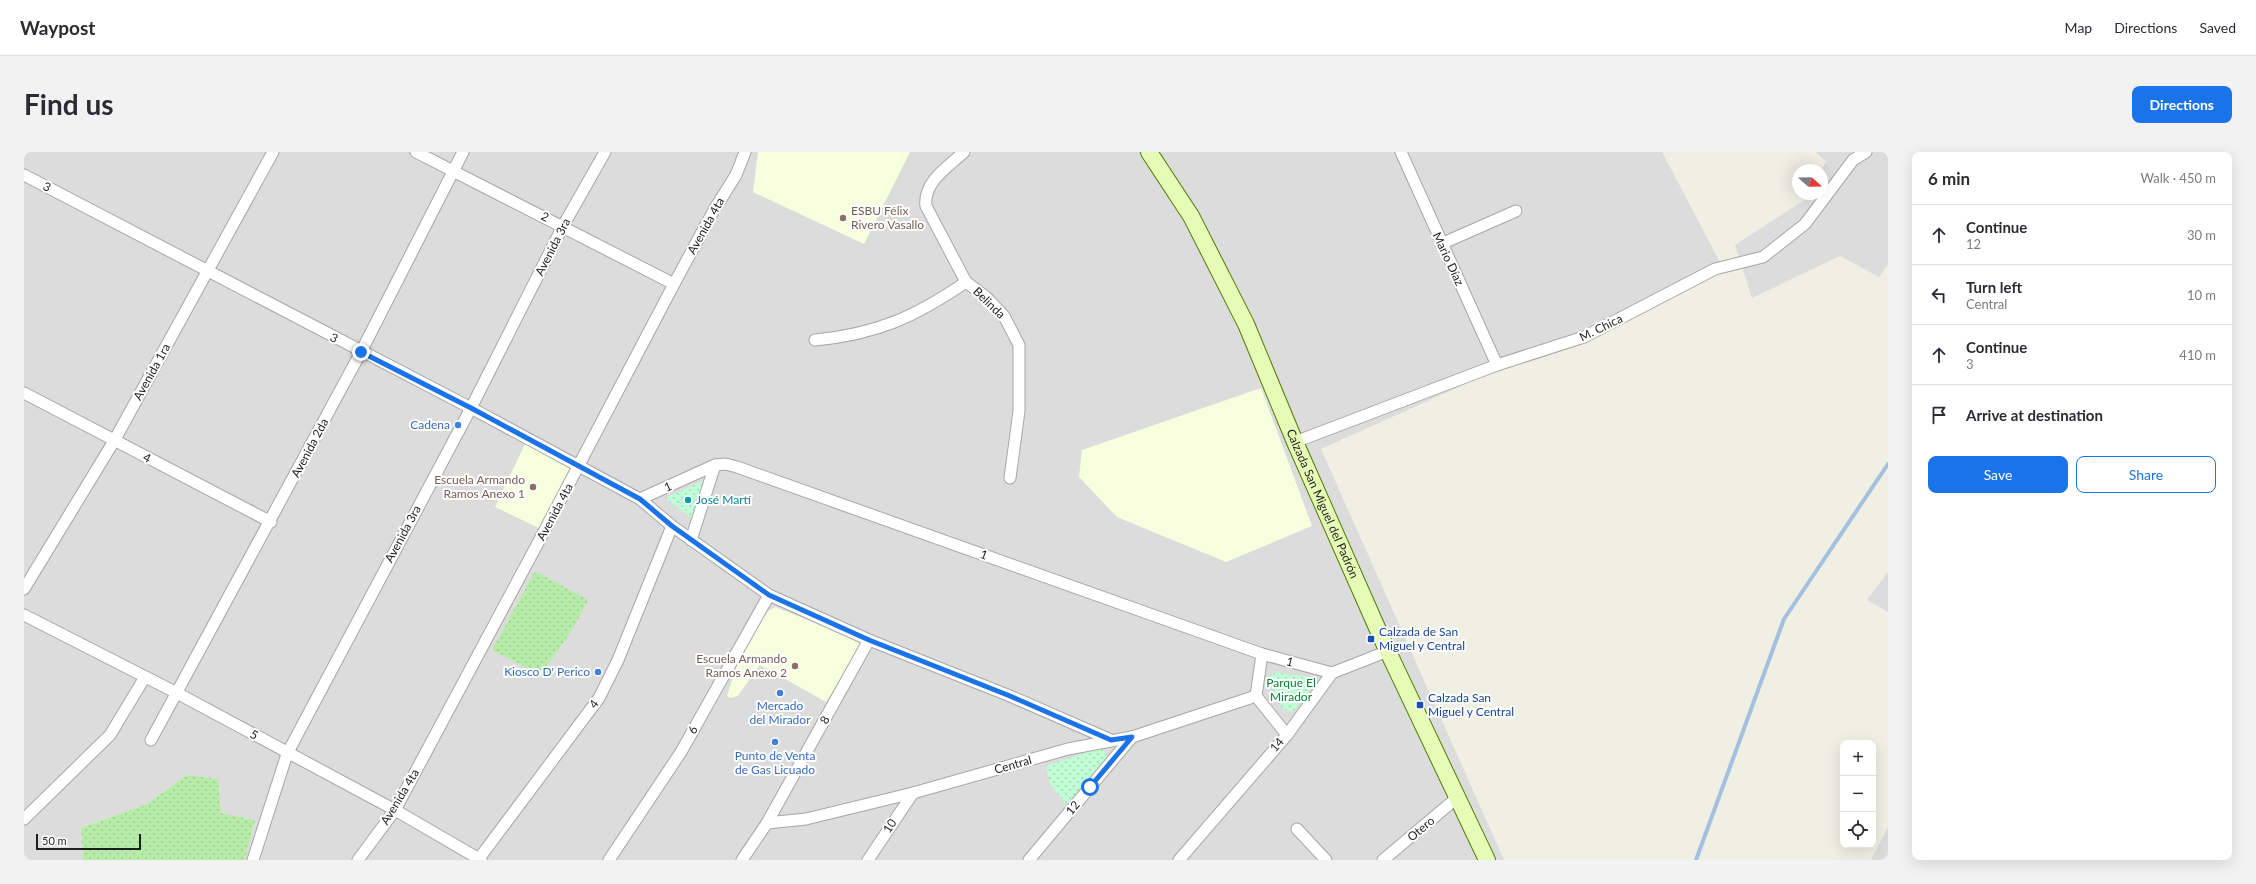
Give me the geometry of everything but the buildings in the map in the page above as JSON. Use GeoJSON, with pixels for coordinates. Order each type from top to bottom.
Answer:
{"type":"FeatureCollection","features":[{"type":"Feature","properties":{"kind":"main road","name":"Calzada San Miguel del Padrón"},"geometry":{"type":"LineString","coordinates":[[1149,152],[1191,216],[1246,324],[1295,442],[1388,651],[1487,860]]}},
{"type":"Feature","properties":{"kind":"street","name":"Avenida 1ra"},"geometry":{"type":"LineString","coordinates":[[24,588],[114,441],[272,152]]}},
{"type":"Feature","properties":{"kind":"street","name":"2"},"geometry":{"type":"LineString","coordinates":[[416,152],[674,284]]}},
{"type":"Feature","properties":{"kind":"street","name":"Avenida 2da"},"geometry":{"type":"LineString","coordinates":[[151,740],[361,352],[463,152]]}},
{"type":"Feature","properties":{"kind":"street","name":"Avenida 3ra"},"geometry":{"type":"LineString","coordinates":[[253,860],[287,754],[471,408],[563,226],[605,152]]}},
{"type":"Feature","properties":{"kind":"street","name":"Belinda"},"geometry":{"type":"LineString","coordinates":[[964,152],[931,183],[925,197],[926,206],[966,282],[986,297],[1004,316],[1020,345],[1019,411],[1010,478]]}},
{"type":"Feature","properties":{"kind":"street","name":"Mario Díaz"},"geometry":{"type":"LineString","coordinates":[[1401,152],[1441,244],[1497,365]]}},
{"type":"Feature","properties":{"kind":"street","name":"M. Chica"},"geometry":{"type":"LineString","coordinates":[[1295,442],[1497,365],[1584,337],[1715,268],[1763,257],[1805,224],[1853,160],[1866,152]]}},
{"type":"Feature","properties":{"kind":"street","name":"Avenida 4ta"},"geometry":{"type":"LineString","coordinates":[[358,860],[395,810],[674,284],[745,156]]}},
{"type":"Feature","properties":{"kind":"street","name":"3"},"geometry":{"type":"LineString","coordinates":[[24,175],[208,269],[361,352],[471,408],[640,499],[672,526],[769,595],[869,640],[1010,696],[1111,740]]}},
{"type":"Feature","properties":{"kind":"street"},"geometry":{"type":"LineString","coordinates":[[1441,244],[1516,211]]}},
{"type":"Feature","properties":{"kind":"street"},"geometry":{"type":"LineString","coordinates":[[815,340],[845,337],[884,327],[914,315],[966,282]]}},
{"type":"Feature","properties":{"kind":"street","name":"4"},"geometry":{"type":"LineString","coordinates":[[24,393],[270,522]]}},
{"type":"Feature","properties":{"kind":"street","name":"1"},"geometry":{"type":"LineString","coordinates":[[640,499],[715,466],[725,464],[737,467],[1262,654],[1332,673]]}},
{"type":"Feature","properties":{"kind":"street"},"geometry":{"type":"LineString","coordinates":[[691,540],[715,466]]}},
{"type":"Feature","properties":{"kind":"street","name":"4"},"geometry":{"type":"LineString","coordinates":[[479,860],[599,698],[618,660],[672,526]]}},
{"type":"Feature","properties":{"kind":"street","name":"6"},"geometry":{"type":"LineString","coordinates":[[608,860],[681,752],[769,595]]}},
{"type":"Feature","properties":{"kind":"street","name":"5"},"geometry":{"type":"LineString","coordinates":[[24,616],[177,693],[287,754],[395,810],[479,860]]}},
{"type":"Feature","properties":{"kind":"street","name":"8"},"geometry":{"type":"LineString","coordinates":[[742,860],[767,823],[869,640]]}},
{"type":"Feature","properties":{"kind":"street"},"geometry":{"type":"LineString","coordinates":[[1332,673],[1388,651]]}},
{"type":"Feature","properties":{"kind":"street"},"geometry":{"type":"LineString","coordinates":[[1262,654],[1256,696],[1287,735]]}},
{"type":"Feature","properties":{"kind":"street","name":"14"},"geometry":{"type":"LineString","coordinates":[[1179,860],[1287,735],[1332,673]]}},
{"type":"Feature","properties":{"kind":"street"},"geometry":{"type":"LineString","coordinates":[[24,820],[110,735],[145,676]]}},
{"type":"Feature","properties":{"kind":"street","name":"Central"},"geometry":{"type":"LineString","coordinates":[[767,823],[806,819],[912,793],[1068,749],[1132,737],[1256,696]]}},
{"type":"Feature","properties":{"kind":"street","name":"12"},"geometry":{"type":"LineString","coordinates":[[1029,860],[1132,737]]}},
{"type":"Feature","properties":{"kind":"street","name":"10"},"geometry":{"type":"LineString","coordinates":[[868,860],[912,793]]}},
{"type":"Feature","properties":{"kind":"street","name":"Otero"},"geometry":{"type":"LineString","coordinates":[[1383,860],[1458,798]]}},
{"type":"Feature","properties":{"kind":"street"},"geometry":{"type":"LineString","coordinates":[[1297,829],[1326,860]]}},
{"type":"Feature","properties":{"kind":"shaded area"},"geometry":{"type":"Polygon","coordinates":[[[24,152],[1662,152],[1723,268],[1321,449],[1504,860],[245,860],[255,820],[221,813],[187,775],[147,804],[81,828],[83,860],[24,860],[24,152]]]}},
{"type":"Feature","properties":{"kind":"shaded area","name":"ESBU Félix Rivero Vasallo"},"geometry":{"type":"Polygon","coordinates":[[[758,152],[910,152],[864,244],[753,192],[758,152]]]}},
{"type":"Feature","properties":{"kind":"shaded area"},"geometry":{"type":"Polygon","coordinates":[[[1816,152],[1888,152],[1888,264],[1879,277],[1840,256],[1752,298],[1735,245],[1804,200],[1828,200],[1828,164],[1825,164],[1826,162],[1816,152]]]}},
{"type":"Feature","properties":{"kind":"shaded area"},"geometry":{"type":"Polygon","coordinates":[[[1261,388],[1312,526],[1226,562],[1117,517],[1079,477],[1082,450],[1261,388]]]}},
{"type":"Feature","properties":{"kind":"shaded area","name":"Escuela Armando Ramos Anexo 1"},"geometry":{"type":"Polygon","coordinates":[[[525,444],[571,467],[539,528],[495,507],[525,444]]]}},
{"type":"Feature","properties":{"kind":"shaded area"},"geometry":{"type":"Polygon","coordinates":[[[1888,572],[1888,612],[1867,600],[1888,572]]]}},
{"type":"Feature","properties":{"kind":"shaded area"},"geometry":{"type":"Polygon","coordinates":[[[775,607],[862,641],[862,645],[826,702],[760,665],[738,696],[730,698],[727,696],[742,650],[768,611],[775,607]]]}},
{"type":"Feature","properties":{"kind":"shaded area"},"geometry":{"type":"Polygon","coordinates":[[[1888,827],[1888,860],[1871,860],[1888,827]]]}},
{"type":"Feature","properties":{"kind":"green space"},"geometry":{"type":"Polygon","coordinates":[[[705,480],[693,519],[665,498],[705,480]]]}},
{"type":"Feature","properties":{"kind":"green space"},"geometry":{"type":"Polygon","coordinates":[[[535,571],[588,600],[566,639],[554,657],[539,674],[492,650],[535,571]]]}},
{"type":"Feature","properties":{"kind":"green space","name":"Parque El Mirador"},"geometry":{"type":"Polygon","coordinates":[[[1273,672],[1318,678],[1293,712],[1282,708],[1269,681],[1273,672]]]}},
{"type":"Feature","properties":{"kind":"green space"},"geometry":{"type":"Polygon","coordinates":[[[1102,747],[1108,758],[1067,805],[1050,784],[1046,766],[1102,747]]]}},
{"type":"Feature","properties":{"kind":"green space"},"geometry":{"type":"Polygon","coordinates":[[[187,775],[218,779],[221,813],[255,820],[245,860],[83,860],[81,828],[147,804],[187,775]]]}},
{"type":"Feature","properties":{"kind":"waterway"},"geometry":{"type":"LineString","coordinates":[[1696,860],[1784,619],[1888,464]]}},
{"type":"Feature","properties":{"kind":"place","name":"ESBU Félix Rivero Vasallo"},"geometry":{"type":"Point","coordinates":[843,218]}},
{"type":"Feature","properties":{"kind":"place","name":"Cadena"},"geometry":{"type":"Point","coordinates":[458,425]}},
{"type":"Feature","properties":{"kind":"place","name":"Escuela Armando Ramos Anexo 1"},"geometry":{"type":"Point","coordinates":[533,487]}},
{"type":"Feature","properties":{"kind":"place","name":"José Martí"},"geometry":{"type":"Point","coordinates":[688,500]}},
{"type":"Feature","properties":{"kind":"place","name":"Calzada de San Miguel y Central"},"geometry":{"type":"Point","coordinates":[1371,639]}},
{"type":"Feature","properties":{"kind":"place","name":"Escuela Armando Ramos Anexo 2"},"geometry":{"type":"Point","coordinates":[795,666]}},
{"type":"Feature","properties":{"kind":"place","name":"Kiosco D' Perico"},"geometry":{"type":"Point","coordinates":[598,672]}},
{"type":"Feature","properties":{"kind":"place","name":"Mercado del Mirador"},"geometry":{"type":"Point","coordinates":[780,693]}},
{"type":"Feature","properties":{"kind":"place","name":"Calzada San Miguel y Central"},"geometry":{"type":"Point","coordinates":[1420,705]}},
{"type":"Feature","properties":{"kind":"place","name":"Punto de Venta de Gas Licuado"},"geometry":{"type":"Point","coordinates":[775,742]}},
{"type":"Feature","properties":{"kind":"route"},"geometry":{"type":"LineString","coordinates":[[361,352],[471,408],[640,499],[672,526],[769,595],[869,640],[1010,696],[1111,740],[1132,737],[1090,787]]}}]}
